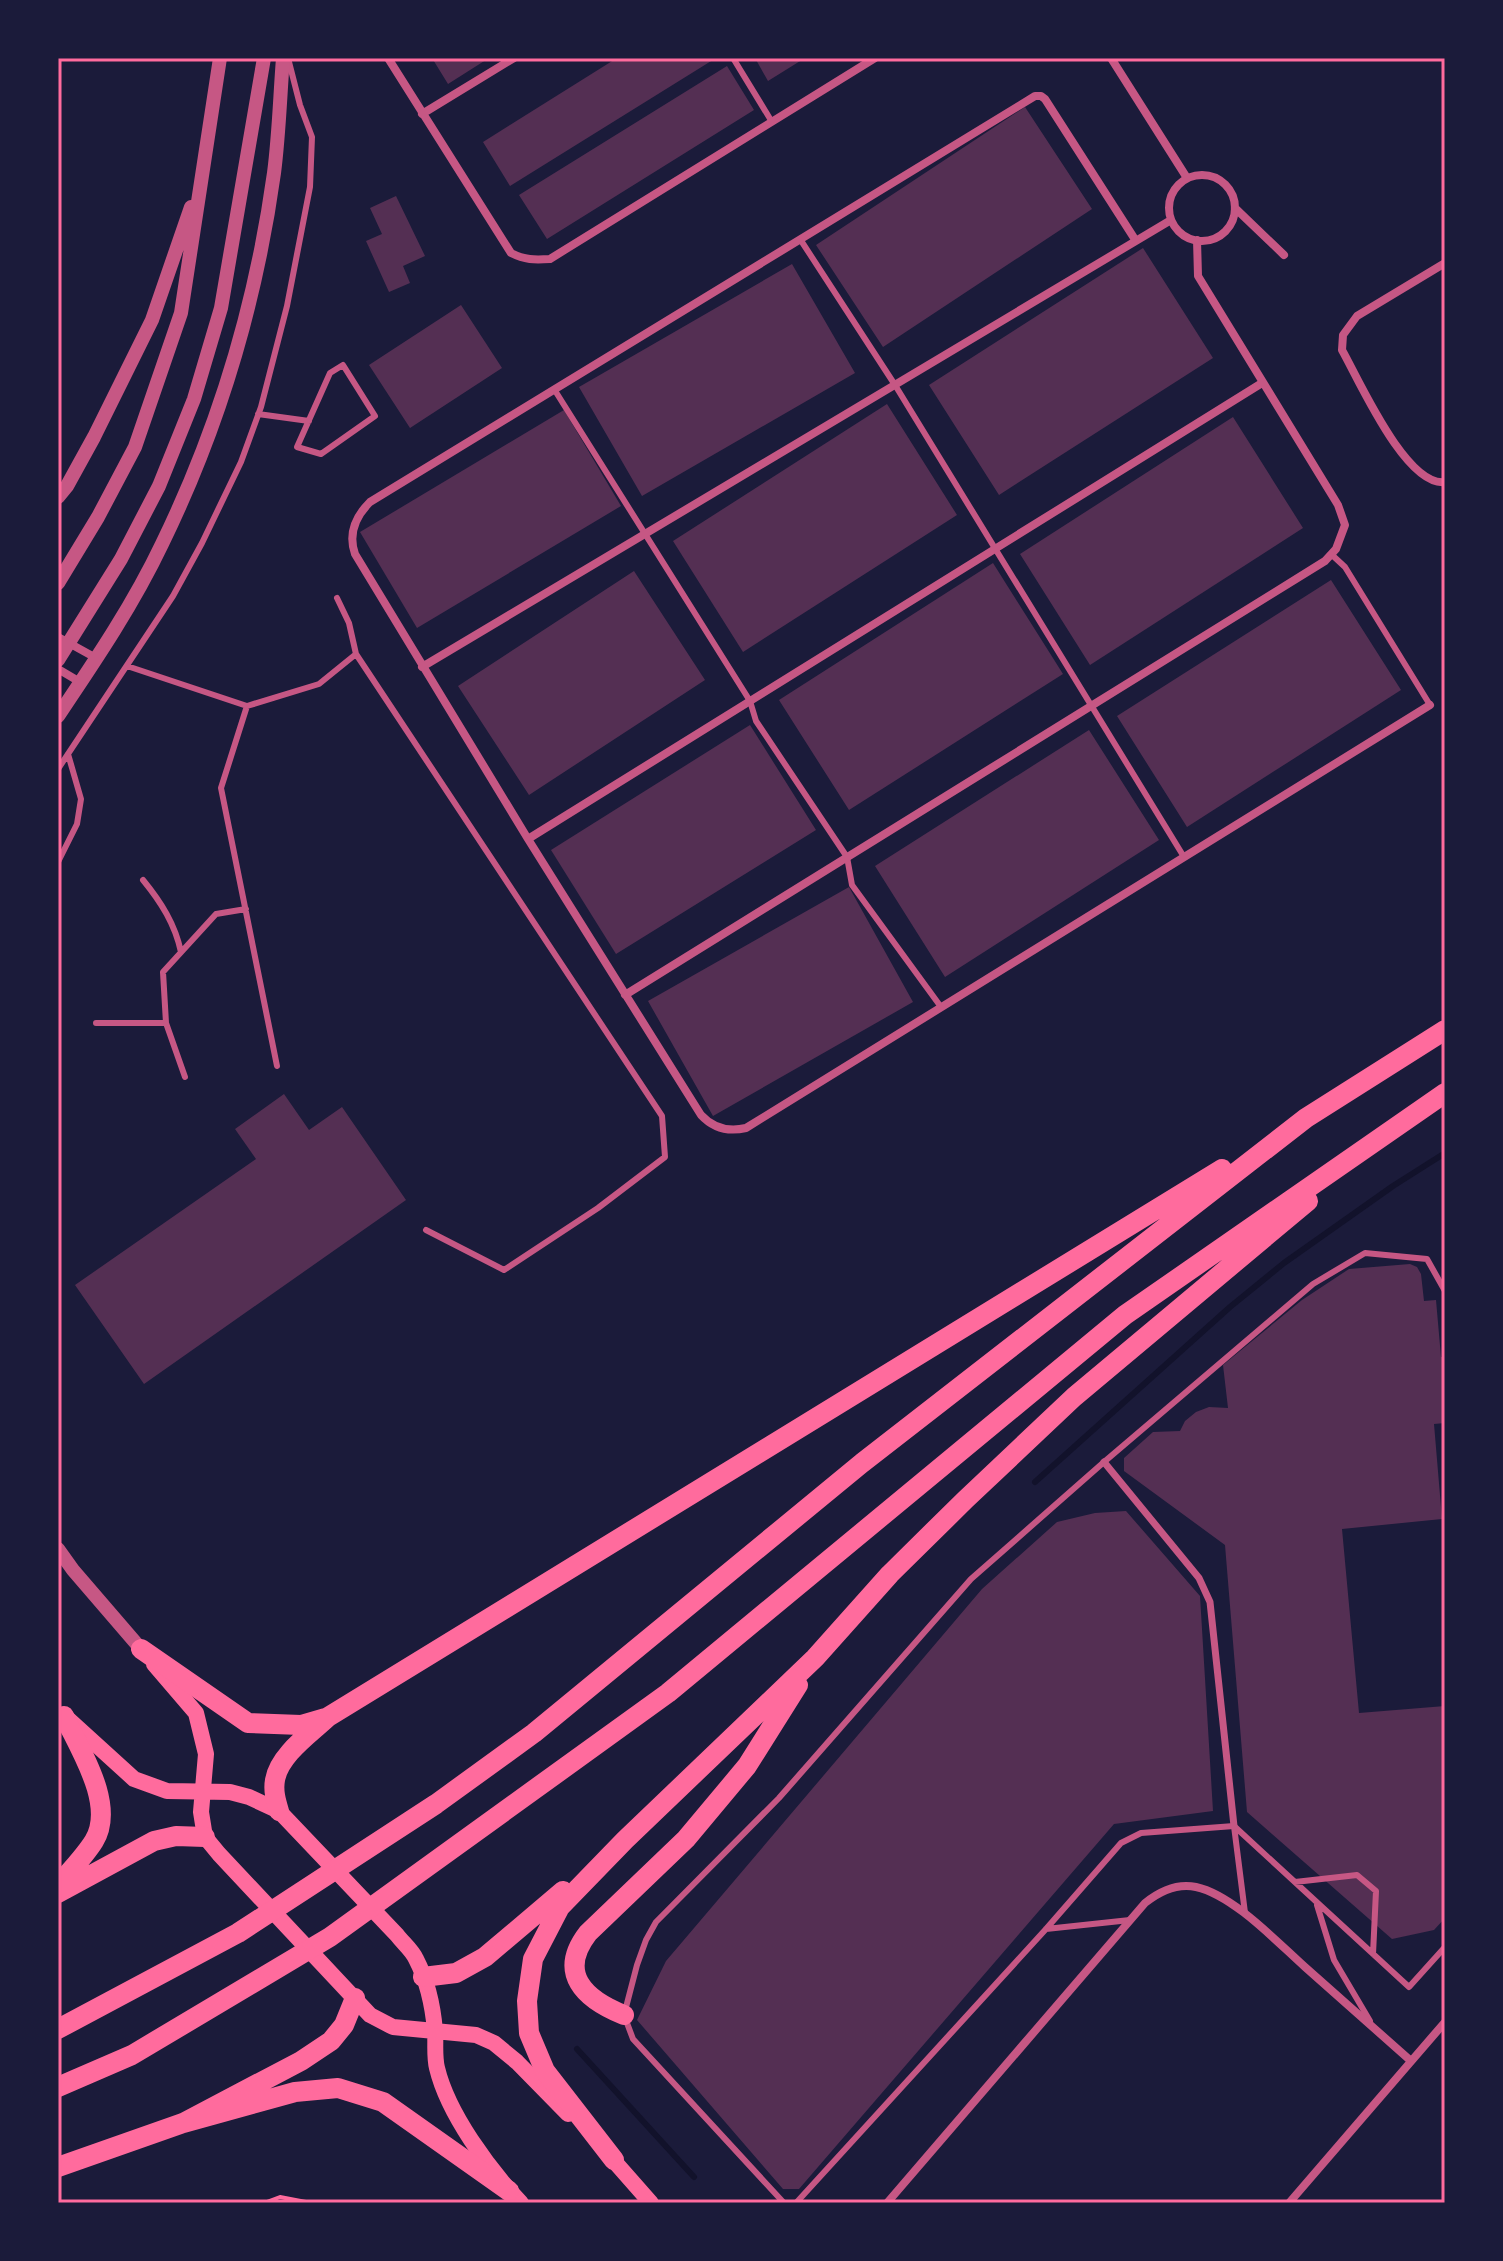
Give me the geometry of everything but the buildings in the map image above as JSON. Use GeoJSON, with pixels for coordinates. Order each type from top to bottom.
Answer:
{"type":"FeatureCollection","features":[{"type":"Feature","properties":{"kind":"highway"},"geometry":{"type":"LineString","coordinates":[[286,1819],[275,1791],[275,1776],[288,1755],[328,1717],[1445,1030]]}},
{"type":"Feature","properties":{"kind":"highway"},"geometry":{"type":"LineString","coordinates":[[58,2087],[132,2055],[330,1937],[668,1693],[1125,1315],[1445,1093]]}},
{"type":"Feature","properties":{"kind":"highway"},"geometry":{"type":"LineString","coordinates":[[614,2160],[545,2071],[529,2033],[527,2001],[533,1959],[560,1907],[625,1840],[815,1658],[890,1574],[1074,1397],[1423,1107],[1445,1102]]}},
{"type":"Feature","properties":{"kind":"highway"},"geometry":{"type":"LineString","coordinates":[[58,2029],[238,1933],[436,1804],[534,1733],[862,1463],[1306,1118]]}},
{"type":"Feature","properties":{"kind":"highway"},"geometry":{"type":"LineString","coordinates":[[141,1649],[248,1723],[301,1725],[328,1717]]}},
{"type":"Feature","properties":{"kind":"highway"},"geometry":{"type":"LineString","coordinates":[[624,2015],[606,2008],[586,1992],[575,1973],[574,1958],[579,1944],[686,1839],[747,1766],[815,1658]]}},
{"type":"Feature","properties":{"kind":"highway"},"geometry":{"type":"LineString","coordinates":[[58,1885],[96,1838],[101,1812],[99,1791],[61,1713]]}},
{"type":"Feature","properties":{"kind":"highway"},"geometry":{"type":"LineString","coordinates":[[58,1893],[154,1841],[176,1836],[205,1837]]}},
{"type":"Feature","properties":{"kind":"highway"},"geometry":{"type":"LineString","coordinates":[[423,1977],[456,1973],[485,1957],[625,1840]]}},
{"type":"Feature","properties":{"kind":"highway"},"geometry":{"type":"LineString","coordinates":[[183,2123],[301,2061],[331,2041],[344,2025],[355,1998]]}},
{"type":"Feature","properties":{"kind":"highway"},"geometry":{"type":"LineString","coordinates":[[58,2167],[183,2123],[295,2092],[338,2088],[383,2102],[515,2197]]}},
{"type":"Feature","properties":{"kind":"main road"},"geometry":{"type":"LineString","coordinates":[[141,1649],[196,1713],[206,1754],[201,1812],[205,1837],[235,1871],[370,2015],[393,2027],[476,2035],[494,2043],[517,2062],[614,2160],[651,2203]]}},
{"type":"Feature","properties":{"kind":"main road"},"geometry":{"type":"LineString","coordinates":[[61,1713],[134,1779],[167,1791],[240,1794],[286,1819],[397,1935],[415,1956],[423,1977],[435,2030],[436,2065],[444,2093],[464,2129],[515,2197]]}},
{"type":"Feature","properties":{"kind":"street"},"geometry":{"type":"LineString","coordinates":[[58,583],[135,447],[181,313],[220,58]]}},
{"type":"Feature","properties":{"kind":"street"},"geometry":{"type":"LineString","coordinates":[[58,660],[121,559],[159,486],[194,399],[221,308],[264,58]]}},
{"type":"Feature","properties":{"kind":"street"},"geometry":{"type":"LineString","coordinates":[[58,716],[161,547],[220,409],[255,279],[274,173],[286,58]]}},
{"type":"Feature","properties":{"kind":"street"},"geometry":{"type":"LineString","coordinates":[[388,58],[511,253],[525,260],[550,259],[875,58]]}},
{"type":"Feature","properties":{"kind":"street"},"geometry":{"type":"LineString","coordinates":[[422,114],[514,58]]}},
{"type":"Feature","properties":{"kind":"street"},"geometry":{"type":"LineString","coordinates":[[1111,58],[1187,178]]}},
{"type":"Feature","properties":{"kind":"street"},"geometry":{"type":"LineString","coordinates":[[1136,241],[1045,99],[1035,96],[370,502],[357,518],[353,530],[351,543],[355,554],[701,1115],[708,1123],[735,1130],[746,1128],[1430,705]]}},
{"type":"Feature","properties":{"kind":"street"},"geometry":{"type":"LineString","coordinates":[[58,497],[94,437],[152,320],[204,169]]}},
{"type":"Feature","properties":{"kind":"street"},"geometry":{"type":"LineString","coordinates":[[1209,175],[1228,187],[1235,208],[1233,219],[1218,236],[1208,240],[1186,237],[1171,220],[1169,201],[1179,184],[1187,178],[1209,175]]}},
{"type":"Feature","properties":{"kind":"street"},"geometry":{"type":"LineString","coordinates":[[1235,208],[1284,255]]}},
{"type":"Feature","properties":{"kind":"street"},"geometry":{"type":"LineString","coordinates":[[422,667],[1171,220]]}},
{"type":"Feature","properties":{"kind":"street"},"geometry":{"type":"LineString","coordinates":[[625,995],[1317,566],[1331,554],[1342,538],[1345,525],[1338,505],[1198,276],[1197,240]]}},
{"type":"Feature","properties":{"kind":"street"},"geometry":{"type":"LineString","coordinates":[[1442,482],[1423,476],[1409,464],[1342,350],[1343,335],[1357,316],[1445,263]]}},
{"type":"Feature","properties":{"kind":"street"},"geometry":{"type":"LineString","coordinates":[[528,839],[1262,383]]}},
{"type":"Feature","properties":{"kind":"street"},"geometry":{"type":"LineString","coordinates":[[58,637],[96,658]]}},
{"type":"Feature","properties":{"kind":"street"},"geometry":{"type":"LineString","coordinates":[[58,669],[80,682]]}},
{"type":"Feature","properties":{"kind":"street"},"geometry":{"type":"LineString","coordinates":[[1104,1462],[1199,1578],[1210,1602],[1234,1826]]}},
{"type":"Feature","properties":{"kind":"street"},"geometry":{"type":"LineString","coordinates":[[58,1549],[141,1649]]}},
{"type":"Feature","properties":{"kind":"street"},"geometry":{"type":"LineString","coordinates":[[887,2203],[1145,1903],[1159,1892],[1175,1887],[1195,1887],[1212,1893],[1245,1913],[1411,2061]]}},
{"type":"Feature","properties":{"kind":"street"},"geometry":{"type":"LineString","coordinates":[[1289,2203],[1445,2022]]}},
{"type":"Feature","properties":{"kind":"lane"},"geometry":{"type":"LineString","coordinates":[[58,769],[173,596],[241,462],[258,414],[287,306],[310,187],[312,137],[286,58]]}},
{"type":"Feature","properties":{"kind":"lane"},"geometry":{"type":"LineString","coordinates":[[733,58],[772,122]]}},
{"type":"Feature","properties":{"kind":"lane"},"geometry":{"type":"LineString","coordinates":[[800,239],[895,385],[1184,857]]}},
{"type":"Feature","properties":{"kind":"lane"},"geometry":{"type":"LineString","coordinates":[[343,365],[375,416],[321,454],[297,447],[309,421],[330,373],[343,365]]}},
{"type":"Feature","properties":{"kind":"lane"},"geometry":{"type":"LineString","coordinates":[[554,389],[750,701],[756,721],[847,857],[852,885],[941,1007]]}},
{"type":"Feature","properties":{"kind":"lane"},"geometry":{"type":"LineString","coordinates":[[258,414],[309,421]]}},
{"type":"Feature","properties":{"kind":"lane"},"geometry":{"type":"LineString","coordinates":[[1331,554],[1345,567],[1430,705]]}},
{"type":"Feature","properties":{"kind":"lane"},"geometry":{"type":"LineString","coordinates":[[337,598],[349,623],[356,654],[662,1116],[665,1157],[598,1208],[504,1270],[426,1230]]}},
{"type":"Feature","properties":{"kind":"lane"},"geometry":{"type":"LineString","coordinates":[[127,666],[247,706],[319,684],[356,654]]}},
{"type":"Feature","properties":{"kind":"lane"},"geometry":{"type":"LineString","coordinates":[[247,706],[221,788],[277,1066]]}},
{"type":"Feature","properties":{"kind":"lane"},"geometry":{"type":"LineString","coordinates":[[58,862],[77,824],[81,799],[68,754]]}},
{"type":"Feature","properties":{"kind":"lane"},"geometry":{"type":"LineString","coordinates":[[143,880],[171,920],[181,952]]}},
{"type":"Feature","properties":{"kind":"lane"},"geometry":{"type":"LineString","coordinates":[[185,1077],[166,1023],[163,972],[216,914],[246,909]]}},
{"type":"Feature","properties":{"kind":"lane"},"geometry":{"type":"LineString","coordinates":[[96,1023],[166,1023]]}},
{"type":"Feature","properties":{"kind":"lane"},"geometry":{"type":"LineString","coordinates":[[784,2203],[633,2039],[624,2015],[637,1965],[656,1922],[779,1798],[971,1579],[1313,1284],[1365,1253],[1427,1259],[1445,1291]]}},
{"type":"Feature","properties":{"kind":"lane"},"geometry":{"type":"LineString","coordinates":[[1234,1826],[1245,1913]]}},
{"type":"Feature","properties":{"kind":"lane"},"geometry":{"type":"LineString","coordinates":[[796,2203],[1127,1838],[1148,1832],[1234,1826],[1409,1987],[1445,1947]]}},
{"type":"Feature","properties":{"kind":"lane"},"geometry":{"type":"LineString","coordinates":[[1295,1882],[1357,1875],[1376,1891],[1373,1954]]}},
{"type":"Feature","properties":{"kind":"lane"},"geometry":{"type":"LineString","coordinates":[[1316,1901],[1334,1960],[1374,2028]]}},
{"type":"Feature","properties":{"kind":"lane"},"geometry":{"type":"LineString","coordinates":[[1046,1929],[1132,1919]]}},
{"type":"Feature","properties":{"kind":"path"},"geometry":{"type":"LineString","coordinates":[[264,2203],[280,2197],[311,2203]]}},
{"type":"Feature","properties":{"kind":"waterway"},"geometry":{"type":"LineString","coordinates":[[1035,1482],[1230,1307],[1284,1263],[1445,1153]]}},
{"type":"Feature","properties":{"kind":"waterway"},"geometry":{"type":"LineString","coordinates":[[577,2049],[694,2177]]}}]}
